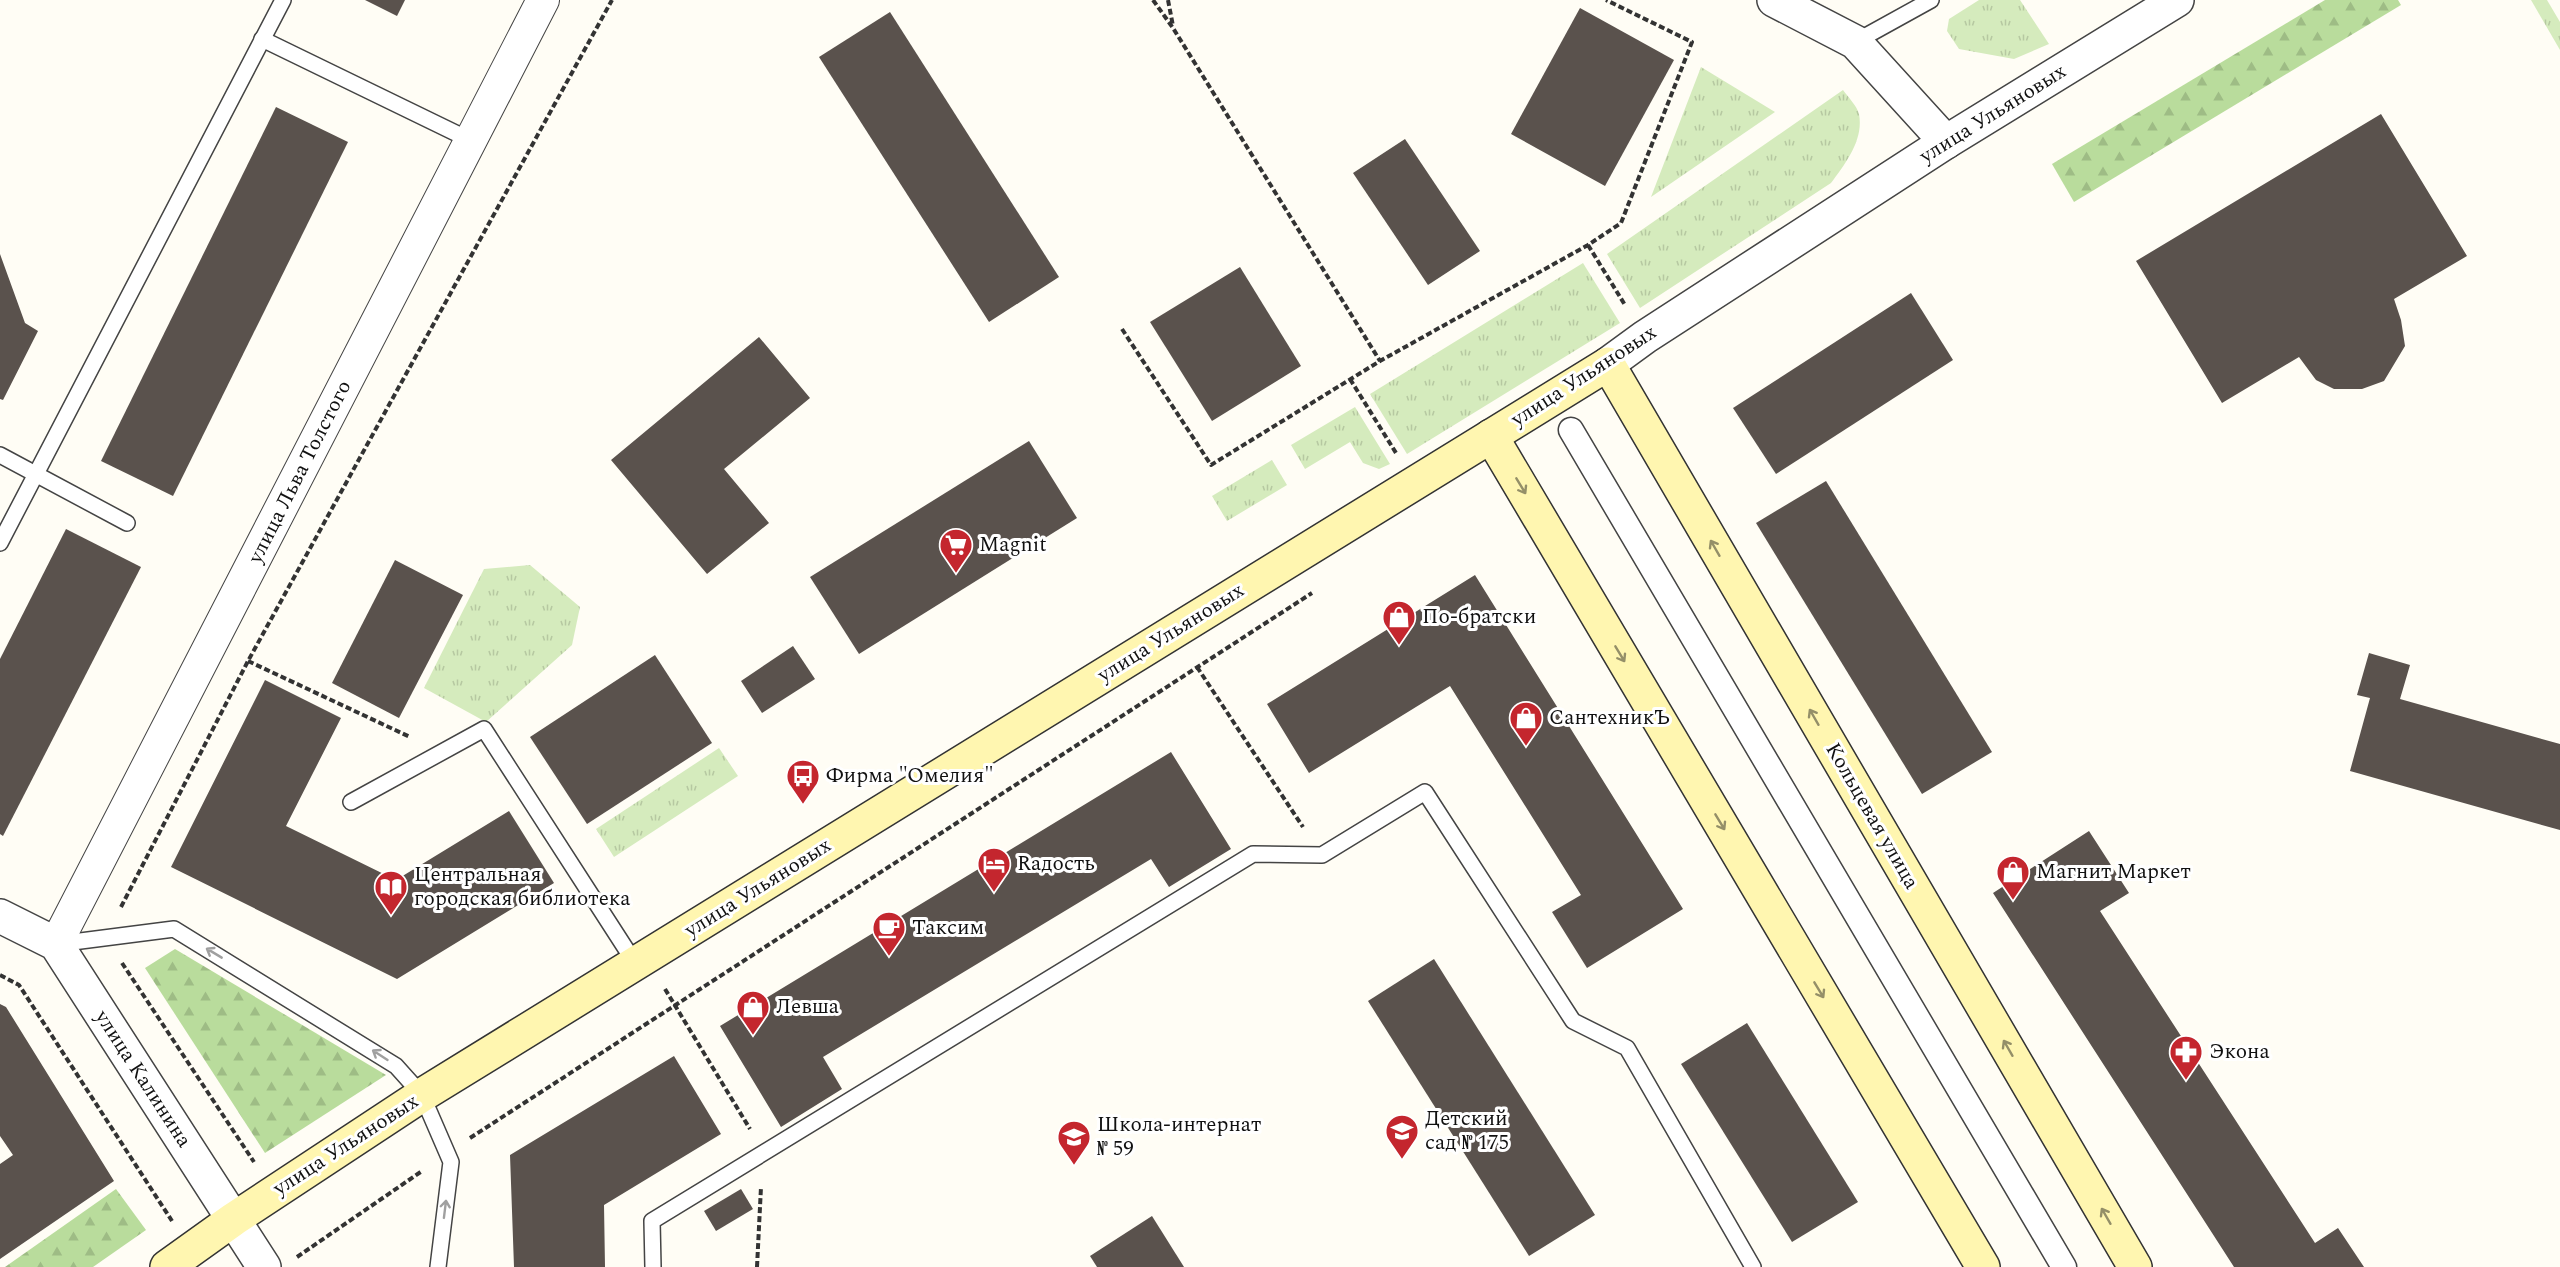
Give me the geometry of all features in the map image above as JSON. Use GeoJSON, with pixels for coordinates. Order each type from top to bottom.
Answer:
{"type":"FeatureCollection","features":[{"type":"Feature","properties":{"kind":"main road","name":"улица Ульяновых"},"geometry":{"type":"LineString","coordinates":[[167,1267],[234,1219],[422,1095],[1608,364]]}},
{"type":"Feature","properties":{"kind":"main road","name":"Кольцевая улица"},"geometry":{"type":"LineString","coordinates":[[1608,364],[2135,1267]]}},
{"type":"Feature","properties":{"kind":"main road"},"geometry":{"type":"LineString","coordinates":[[1491,436],[1983,1267]]}},
{"type":"Feature","properties":{"kind":"street","name":"улица Льва Толстого"},"geometry":{"type":"LineString","coordinates":[[56,944],[543,0]]}},
{"type":"Feature","properties":{"kind":"street"},"geometry":{"type":"LineString","coordinates":[[1774,0],[1855,42],[1947,142]]}},
{"type":"Feature","properties":{"kind":"street","name":"улица Ульяновых"},"geometry":{"type":"LineString","coordinates":[[1608,364],[1655,331],[1947,142],[2177,0]]}},
{"type":"Feature","properties":{"kind":"street"},"geometry":{"type":"LineString","coordinates":[[1571,430],[2064,1267]]}},
{"type":"Feature","properties":{"kind":"street"},"geometry":{"type":"LineString","coordinates":[[0,916],[56,944]]}},
{"type":"Feature","properties":{"kind":"street","name":"улица Калинина"},"geometry":{"type":"LineString","coordinates":[[56,944],[264,1267]]}},
{"type":"Feature","properties":{"kind":"lane"},"geometry":{"type":"LineString","coordinates":[[0,543],[282,0]]}},
{"type":"Feature","properties":{"kind":"lane"},"geometry":{"type":"LineString","coordinates":[[1855,42],[1931,0]]}},
{"type":"Feature","properties":{"kind":"lane"},"geometry":{"type":"LineString","coordinates":[[262,39],[472,141]]}},
{"type":"Feature","properties":{"kind":"lane"},"geometry":{"type":"LineString","coordinates":[[0,455],[127,524]]}},
{"type":"Feature","properties":{"kind":"lane"},"geometry":{"type":"LineString","coordinates":[[351,802],[484,729],[640,960]]}},
{"type":"Feature","properties":{"kind":"lane"},"geometry":{"type":"LineString","coordinates":[[653,1267],[652,1221],[763,1152],[1253,854],[1322,855],[1425,792],[1573,1021],[1627,1048],[1753,1267]]}},
{"type":"Feature","properties":{"kind":"lane"},"geometry":{"type":"LineString","coordinates":[[56,944],[174,929],[396,1066],[422,1095],[451,1161],[438,1267]]}},
{"type":"Feature","properties":{"kind":"path"},"geometry":{"type":"LineString","coordinates":[[105,938],[248,661],[612,0]]}},
{"type":"Feature","properties":{"kind":"path"},"geometry":{"type":"LineString","coordinates":[[1153,0],[1173,28],[1380,361]]}},
{"type":"Feature","properties":{"kind":"path"},"geometry":{"type":"LineString","coordinates":[[1168,0],[1173,28]]}},
{"type":"Feature","properties":{"kind":"path"},"geometry":{"type":"LineString","coordinates":[[1122,329],[1211,465],[1380,361],[1588,245],[1621,223],[1692,42],[1606,0]]}},
{"type":"Feature","properties":{"kind":"path"},"geometry":{"type":"LineString","coordinates":[[1350,379],[1416,484]]}},
{"type":"Feature","properties":{"kind":"path"},"geometry":{"type":"LineString","coordinates":[[298,1256],[447,1153],[1313,592]]}},
{"type":"Feature","properties":{"kind":"path"},"geometry":{"type":"LineString","coordinates":[[248,661],[442,752]]}},
{"type":"Feature","properties":{"kind":"path"},"geometry":{"type":"LineString","coordinates":[[1197,668],[1322,855]]}},
{"type":"Feature","properties":{"kind":"path"},"geometry":{"type":"LineString","coordinates":[[640,960],[676,1005],[763,1152],[757,1267]]}},
{"type":"Feature","properties":{"kind":"path"},"geometry":{"type":"LineString","coordinates":[[0,975],[19,985],[170,1218],[193,1248]]}},
{"type":"Feature","properties":{"kind":"green space"},"geometry":{"type":"Polygon","coordinates":[[[1979,0],[2020,0],[2049,44],[2014,59],[1959,49],[1947,31],[1949,19],[1979,0]]]}},
{"type":"Feature","properties":{"kind":"green space"},"geometry":{"type":"Polygon","coordinates":[[[2325,0],[2398,0],[2401,5],[2074,202],[2052,164],[2325,0]]]}},
{"type":"Feature","properties":{"kind":"green space"},"geometry":{"type":"Polygon","coordinates":[[[2531,0],[2547,0],[2560,22],[2560,50],[2531,0]]]}},
{"type":"Feature","properties":{"kind":"green space"},"geometry":{"type":"Polygon","coordinates":[[[1701,67],[1775,112],[1651,197],[1701,67]]]}},
{"type":"Feature","properties":{"kind":"green space"},"geometry":{"type":"Polygon","coordinates":[[[1843,90],[1858,111],[1859,133],[1852,151],[1831,183],[1640,308],[1607,254],[1843,90]]]}},
{"type":"Feature","properties":{"kind":"green space"},"geometry":{"type":"Polygon","coordinates":[[[1583,263],[1620,323],[1407,454],[1370,394],[1583,263]]]}},
{"type":"Feature","properties":{"kind":"green space"},"geometry":{"type":"Polygon","coordinates":[[[1355,407],[1390,464],[1379,469],[1363,463],[1350,442],[1305,469],[1291,445],[1355,407]]]}},
{"type":"Feature","properties":{"kind":"green space"},"geometry":{"type":"Polygon","coordinates":[[[1272,460],[1287,485],[1227,521],[1212,496],[1272,460]]]}},
{"type":"Feature","properties":{"kind":"green space"},"geometry":{"type":"Polygon","coordinates":[[[530,565],[580,607],[572,645],[486,722],[424,688],[484,569],[530,565]]]}},
{"type":"Feature","properties":{"kind":"green space"},"geometry":{"type":"Polygon","coordinates":[[[719,748],[738,776],[614,857],[596,829],[719,748]]]}},
{"type":"Feature","properties":{"kind":"green space"},"geometry":{"type":"Polygon","coordinates":[[[175,949],[386,1075],[265,1153],[145,968],[175,949]]]}},
{"type":"Feature","properties":{"kind":"green space"},"geometry":{"type":"Polygon","coordinates":[[[116,1189],[146,1230],[93,1267],[5,1267],[116,1189]]]}},
{"type":"Feature","properties":{"kind":"building"},"geometry":{"type":"Polygon","coordinates":[[[365,0],[405,0],[397,16],[365,0]]]}},
{"type":"Feature","properties":{"kind":"building"},"geometry":{"type":"Polygon","coordinates":[[[1580,8],[1674,60],[1605,186],[1511,134],[1580,8]]]}},
{"type":"Feature","properties":{"kind":"building"},"geometry":{"type":"Polygon","coordinates":[[[890,12],[1059,277],[989,322],[819,57],[890,12]]]}},
{"type":"Feature","properties":{"kind":"building"},"geometry":{"type":"Polygon","coordinates":[[[276,107],[348,142],[173,496],[101,461],[276,107]]]}},
{"type":"Feature","properties":{"kind":"building"},"geometry":{"type":"Polygon","coordinates":[[[2381,114],[2467,256],[2394,299],[2401,320],[2405,346],[2384,381],[2362,389],[2334,389],[2316,380],[2299,357],[2222,403],[2136,261],[2381,114]]]}},
{"type":"Feature","properties":{"kind":"building"},"geometry":{"type":"Polygon","coordinates":[[[1405,139],[1480,251],[1428,285],[1353,173],[1405,139]]]}},
{"type":"Feature","properties":{"kind":"building"},"geometry":{"type":"Polygon","coordinates":[[[0,254],[25,323],[38,331],[3,400],[0,399],[0,254]]]}},
{"type":"Feature","properties":{"kind":"building"},"geometry":{"type":"Polygon","coordinates":[[[1240,267],[1301,366],[1212,421],[1150,322],[1240,267]]]}},
{"type":"Feature","properties":{"kind":"building"},"geometry":{"type":"Polygon","coordinates":[[[1911,293],[1953,360],[1776,474],[1733,408],[1911,293]]]}},
{"type":"Feature","properties":{"kind":"building"},"geometry":{"type":"Polygon","coordinates":[[[759,337],[810,398],[724,469],[769,523],[707,574],[611,460],[759,337]]]}},
{"type":"Feature","properties":{"kind":"building"},"geometry":{"type":"Polygon","coordinates":[[[1029,441],[1077,518],[859,654],[810,577],[1029,441]]]}},
{"type":"Feature","properties":{"kind":"building"},"geometry":{"type":"Polygon","coordinates":[[[1826,481],[1992,752],[1922,794],[1756,523],[1826,481]]]}},
{"type":"Feature","properties":{"kind":"building"},"geometry":{"type":"Polygon","coordinates":[[[66,529],[141,567],[3,836],[0,834],[0,659],[66,529]]]}},
{"type":"Feature","properties":{"kind":"building"},"geometry":{"type":"Polygon","coordinates":[[[395,560],[463,595],[399,718],[332,683],[395,560]]]}},
{"type":"Feature","properties":{"kind":"building"},"geometry":{"type":"Polygon","coordinates":[[[1475,575],[1683,909],[1587,968],[1552,912],[1581,895],[1450,686],[1309,773],[1267,704],[1475,575]]]}},
{"type":"Feature","properties":{"kind":"building"},"geometry":{"type":"Polygon","coordinates":[[[793,646],[815,679],[762,713],[741,681],[793,646]]]}},
{"type":"Feature","properties":{"kind":"building"},"geometry":{"type":"Polygon","coordinates":[[[2369,653],[2410,665],[2400,699],[2560,744],[2560,830],[2350,771],[2370,698],[2357,695],[2369,653]]]}},
{"type":"Feature","properties":{"kind":"building"},"geometry":{"type":"Polygon","coordinates":[[[655,655],[712,743],[587,824],[530,737],[655,655]]]}},
{"type":"Feature","properties":{"kind":"building"},"geometry":{"type":"Polygon","coordinates":[[[265,680],[341,718],[286,826],[396,880],[509,811],[554,883],[397,979],[171,867],[265,680]]]}},
{"type":"Feature","properties":{"kind":"building"},"geometry":{"type":"Polygon","coordinates":[[[1171,752],[1231,849],[1169,887],[1151,859],[823,1057],[842,1089],[781,1127],[720,1026],[1171,752]]]}},
{"type":"Feature","properties":{"kind":"building"},"geometry":{"type":"Polygon","coordinates":[[[2089,831],[2129,893],[2100,911],[2315,1243],[2338,1228],[2364,1267],[2234,1267],[1993,893],[2089,831]]]}},
{"type":"Feature","properties":{"kind":"building"},"geometry":{"type":"Polygon","coordinates":[[[1434,959],[1595,1215],[1529,1256],[1368,1001],[1434,959]]]}},
{"type":"Feature","properties":{"kind":"building"},"geometry":{"type":"Polygon","coordinates":[[[0,1004],[6,1007],[114,1181],[0,1259],[0,1164],[13,1155],[0,1136],[0,1004]]]}},
{"type":"Feature","properties":{"kind":"building"},"geometry":{"type":"Polygon","coordinates":[[[1747,1023],[1858,1202],[1792,1242],[1681,1064],[1747,1023]]]}},
{"type":"Feature","properties":{"kind":"building"},"geometry":{"type":"Polygon","coordinates":[[[674,1056],[721,1134],[604,1205],[605,1267],[514,1267],[510,1155],[674,1056]]]}},
{"type":"Feature","properties":{"kind":"building"},"geometry":{"type":"Polygon","coordinates":[[[741,1189],[753,1209],[716,1231],[704,1211],[741,1189]]]}},
{"type":"Feature","properties":{"kind":"building"},"geometry":{"type":"Polygon","coordinates":[[[1152,1216],[1184,1267],[1097,1267],[1090,1256],[1152,1216]]]}},
{"type":"Feature","properties":{"kind":"place","name":"Magnit"},"geometry":{"type":"Point","coordinates":[956,574]}},
{"type":"Feature","properties":{"kind":"place","name":"По-братски"},"geometry":{"type":"Point","coordinates":[1399,646]}},
{"type":"Feature","properties":{"kind":"place","name":"СантехникЪ"},"geometry":{"type":"Point","coordinates":[1526,747]}},
{"type":"Feature","properties":{"kind":"place","name":"Фирма \"Омелия\""},"geometry":{"type":"Point","coordinates":[803,805]}},
{"type":"Feature","properties":{"kind":"place","name":"Rадость"},"geometry":{"type":"Point","coordinates":[994,893]}},
{"type":"Feature","properties":{"kind":"place","name":"Магнит Маркет"},"geometry":{"type":"Point","coordinates":[2013,901]}},
{"type":"Feature","properties":{"kind":"place","name":"Центральная городская библиотека"},"geometry":{"type":"Point","coordinates":[391,916]}},
{"type":"Feature","properties":{"kind":"place","name":"Таксим"},"geometry":{"type":"Point","coordinates":[889,957]}},
{"type":"Feature","properties":{"kind":"place","name":"Левша"},"geometry":{"type":"Point","coordinates":[753,1036]}},
{"type":"Feature","properties":{"kind":"place","name":"Экона"},"geometry":{"type":"Point","coordinates":[2186,1081]}},
{"type":"Feature","properties":{"kind":"place","name":"Детский сад № 175"},"geometry":{"type":"Point","coordinates":[1402,1160]}},
{"type":"Feature","properties":{"kind":"place","name":"Школа-интернат № 59"},"geometry":{"type":"Point","coordinates":[1074,1166]}}]}
